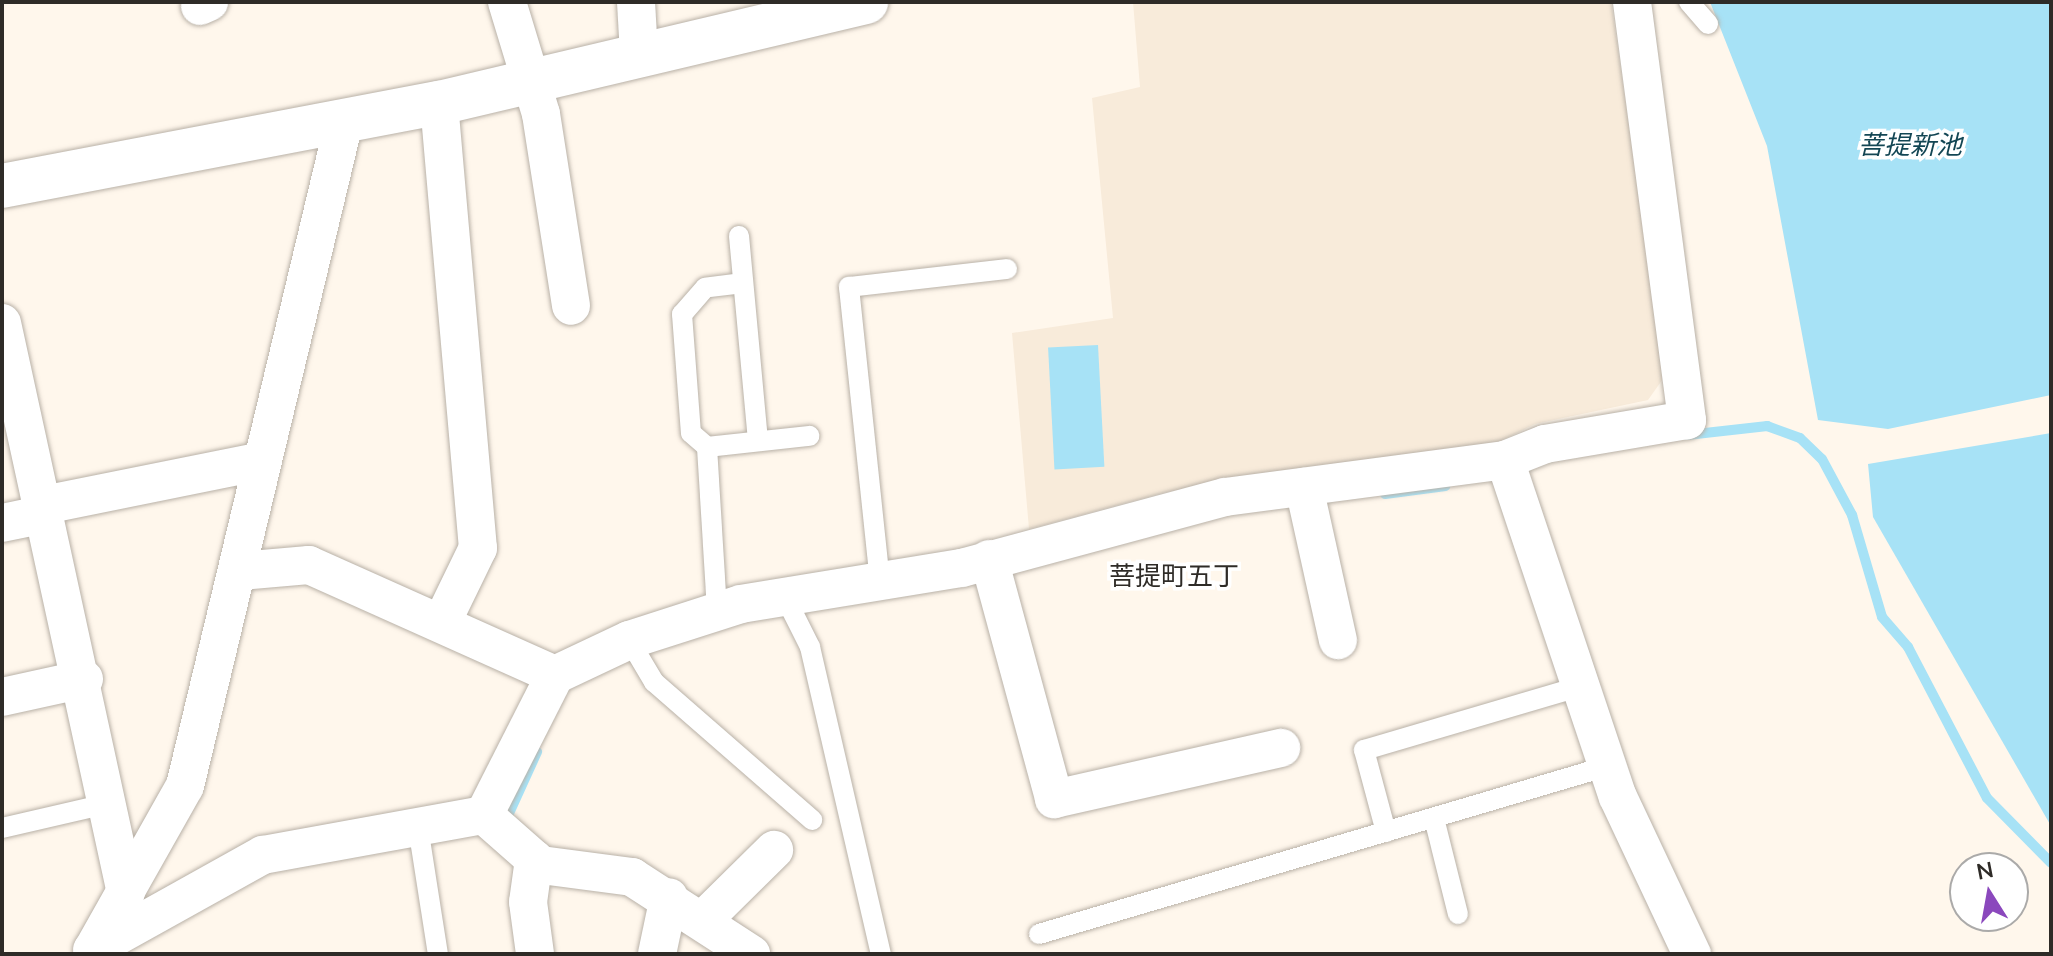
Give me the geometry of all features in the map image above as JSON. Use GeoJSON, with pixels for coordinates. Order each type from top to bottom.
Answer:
{"type":"FeatureCollection","features":[{"type":"Feature","properties":{"kind":"street"},"geometry":{"type":"LineString","coordinates":[[507,2],[531,80],[571,306]]}},
{"type":"Feature","properties":{"kind":"street"},"geometry":{"type":"LineString","coordinates":[[636,2],[639,54]]}},
{"type":"Feature","properties":{"kind":"street"},"geometry":{"type":"LineString","coordinates":[[12,192],[439,103],[866,2]]}},
{"type":"Feature","properties":{"kind":"street"},"geometry":{"type":"LineString","coordinates":[[484,815],[555,675],[629,640],[717,612],[989,559],[1225,497],[1505,460],[1545,444],[1687,420],[1632,2]]}},
{"type":"Feature","properties":{"kind":"street"},"geometry":{"type":"LineString","coordinates":[[439,103],[478,548],[442,622]]}},
{"type":"Feature","properties":{"kind":"street"},"geometry":{"type":"LineString","coordinates":[[91,952],[185,786],[240,571],[262,461],[344,122]]}},
{"type":"Feature","properties":{"kind":"street"},"geometry":{"type":"LineString","coordinates":[[2,323],[84,679],[126,893]]}},
{"type":"Feature","properties":{"kind":"street"},"geometry":{"type":"LineString","coordinates":[[1505,460],[1608,766],[1692,954]]}},
{"type":"Feature","properties":{"kind":"street"},"geometry":{"type":"LineString","coordinates":[[2,523],[45,510],[262,461]]}},
{"type":"Feature","properties":{"kind":"street"},"geometry":{"type":"LineString","coordinates":[[1304,487],[1338,640]]}},
{"type":"Feature","properties":{"kind":"street"},"geometry":{"type":"LineString","coordinates":[[989,559],[1054,799],[1281,748]]}},
{"type":"Feature","properties":{"kind":"street"},"geometry":{"type":"LineString","coordinates":[[240,571],[309,565],[555,675]]}},
{"type":"Feature","properties":{"kind":"street"},"geometry":{"type":"LineString","coordinates":[[2,697],[84,679]]}},
{"type":"Feature","properties":{"kind":"street"},"geometry":{"type":"LineString","coordinates":[[91,952],[263,855],[484,815]]}},
{"type":"Feature","properties":{"kind":"street"},"geometry":{"type":"LineString","coordinates":[[484,815],[534,859],[632,877],[669,897],[751,954]]}},
{"type":"Feature","properties":{"kind":"street"},"geometry":{"type":"LineString","coordinates":[[703,920],[774,850]]}},
{"type":"Feature","properties":{"kind":"street"},"geometry":{"type":"LineString","coordinates":[[534,859],[528,902],[535,954]]}},
{"type":"Feature","properties":{"kind":"street"},"geometry":{"type":"LineString","coordinates":[[657,954],[669,897]]}},
{"type":"Feature","properties":{"kind":"lane"},"geometry":{"type":"LineString","coordinates":[[1689,2],[1708,24]]}},
{"type":"Feature","properties":{"kind":"lane"},"geometry":{"type":"LineString","coordinates":[[739,236],[758,441]]}},
{"type":"Feature","properties":{"kind":"lane"},"geometry":{"type":"LineString","coordinates":[[880,582],[849,287],[1007,269]]}},
{"type":"Feature","properties":{"kind":"lane"},"geometry":{"type":"LineString","coordinates":[[717,612],[707,447],[691,433],[682,314],[705,288],[743,283]]}},
{"type":"Feature","properties":{"kind":"lane"},"geometry":{"type":"LineString","coordinates":[[707,447],[809,436]]}},
{"type":"Feature","properties":{"kind":"lane"},"geometry":{"type":"LineString","coordinates":[[785,597],[810,647],[881,954]]}},
{"type":"Feature","properties":{"kind":"lane"},"geometry":{"type":"LineString","coordinates":[[629,640],[654,682],[812,820]]}},
{"type":"Feature","properties":{"kind":"lane"},"geometry":{"type":"LineString","coordinates":[[1386,832],[1364,750],[1581,686]]}},
{"type":"Feature","properties":{"kind":"lane"},"geometry":{"type":"LineString","coordinates":[[1039,934],[1608,766]]}},
{"type":"Feature","properties":{"kind":"lane"},"geometry":{"type":"LineString","coordinates":[[2,828],[110,803]]}},
{"type":"Feature","properties":{"kind":"lane"},"geometry":{"type":"LineString","coordinates":[[1434,818],[1458,914]]}},
{"type":"Feature","properties":{"kind":"lane"},"geometry":{"type":"LineString","coordinates":[[418,827],[438,954]]}},
{"type":"Feature","properties":{"kind":"shaded area"},"geometry":{"type":"Polygon","coordinates":[[[1133,2],[1611,2],[1665,376],[1648,400],[1535,424],[1492,445],[1166,492],[1029,529],[1012,333],[1113,318],[1092,98],[1140,87],[1133,2]]]}},
{"type":"Feature","properties":{"kind":"water","name":"菩提新池"},"geometry":{"type":"Polygon","coordinates":[[[1710,2],[2051,2],[2051,395],[1888,429],[1818,420],[1767,146],[1710,2]]]}},
{"type":"Feature","properties":{"kind":"water"},"geometry":{"type":"Polygon","coordinates":[[[1098,345],[1104,467],[1054,469],[1048,348],[1098,345]]]}},
{"type":"Feature","properties":{"kind":"water"},"geometry":{"type":"Polygon","coordinates":[[[2051,433],[2051,826],[1873,517],[1868,464],[2051,433]]]}},
{"type":"Feature","properties":{"kind":"waterway"},"geometry":{"type":"LineString","coordinates":[[1687,435],[1767,426],[1800,438],[1822,459],[1852,515],[1882,617],[1908,647],[1987,798],[2051,863]]}},
{"type":"Feature","properties":{"kind":"waterway"},"geometry":{"type":"LineString","coordinates":[[1385,494],[1445,486]]}},
{"type":"Feature","properties":{"kind":"waterway"},"geometry":{"type":"LineString","coordinates":[[506,820],[537,752]]}},
{"type":"Feature","properties":{"kind":"district","name":"菩提町五丁"},"geometry":{"type":"Point","coordinates":[1174,576]}}]}
